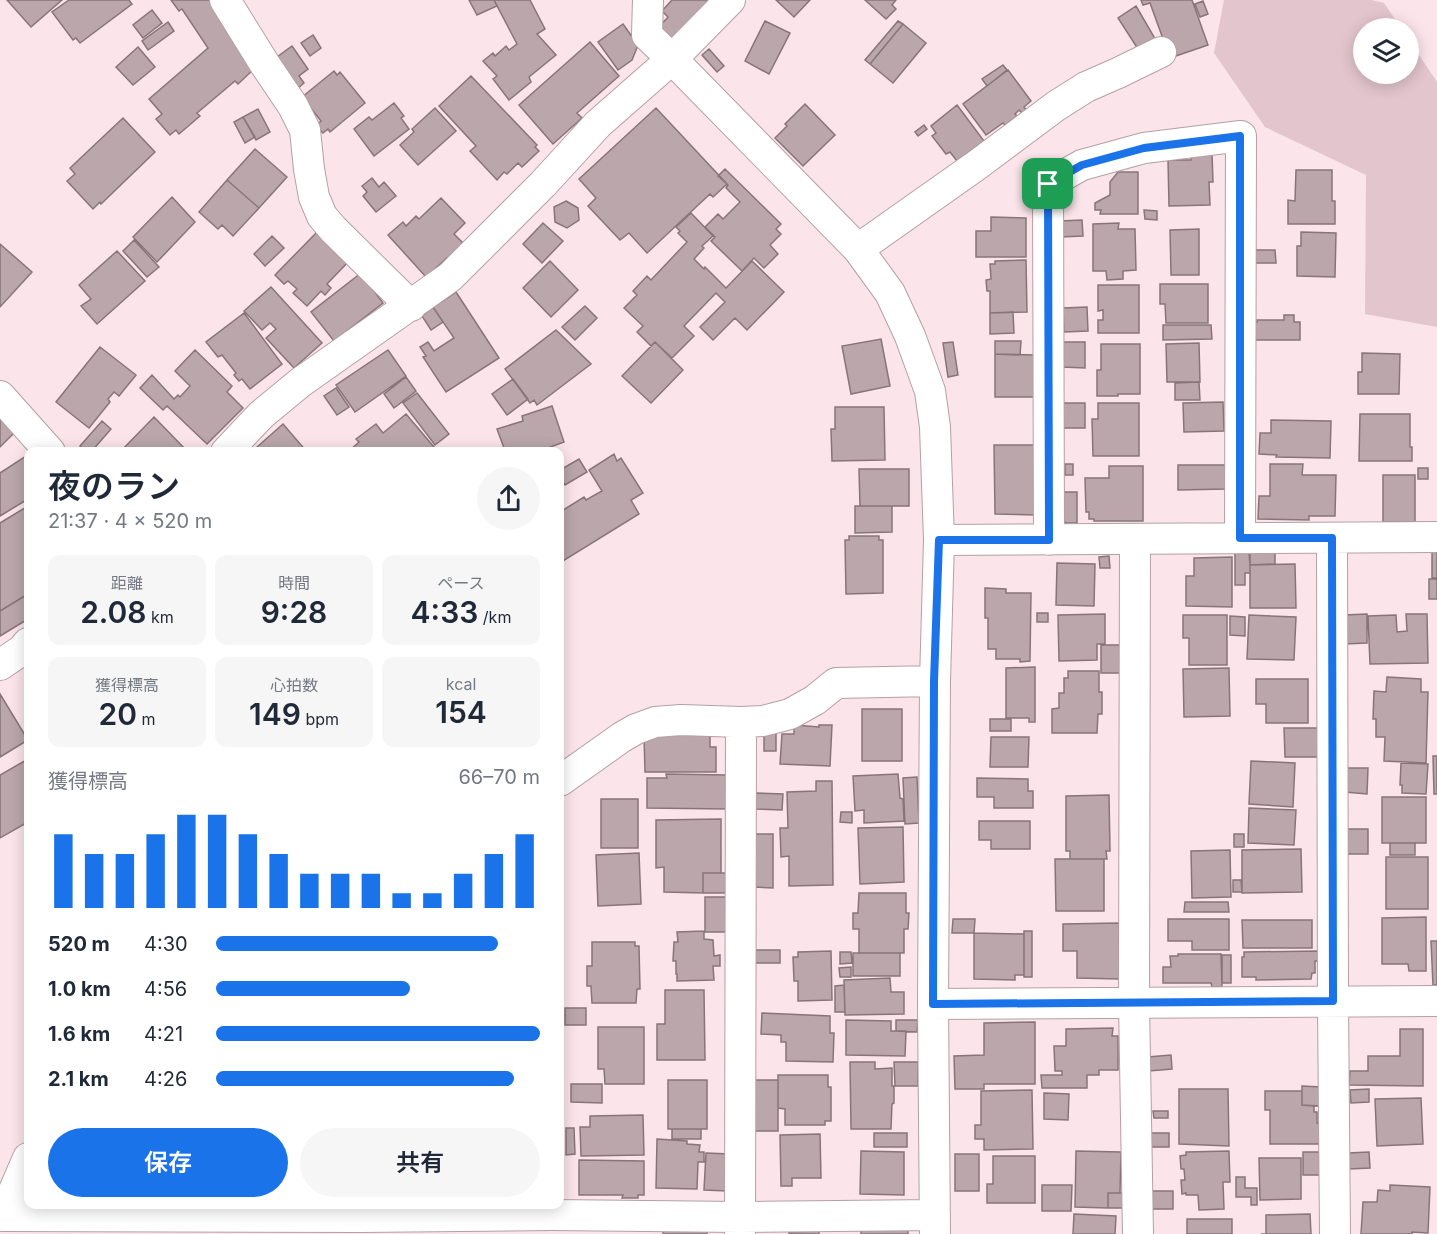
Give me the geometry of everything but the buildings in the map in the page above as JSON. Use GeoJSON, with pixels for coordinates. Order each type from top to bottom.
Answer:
{"type":"FeatureCollection","features":[{"type":"Feature","properties":{"kind":"street"},"geometry":{"type":"LineString","coordinates":[[225,0],[293,105],[305,129],[312,188],[322,216],[411,306]]}},
{"type":"Feature","properties":{"kind":"street"},"geometry":{"type":"LineString","coordinates":[[24,1167],[3,1216],[552,1218],[740,1225],[935,1225],[934,681],[939,540],[935,427],[930,391],[910,336],[890,293],[858,249],[646,35],[648,0]]}},
{"type":"Feature","properties":{"kind":"street"},"geometry":{"type":"LineString","coordinates":[[231,447],[261,415],[301,382],[450,278],[543,184],[598,124],[672,59],[730,0]]}},
{"type":"Feature","properties":{"kind":"street"},"geometry":{"type":"LineString","coordinates":[[858,249],[1056,106],[1086,87],[1161,52]]}},
{"type":"Feature","properties":{"kind":"street"},"geometry":{"type":"LineString","coordinates":[[1049,540],[1048,184],[1082,165],[1144,148],[1240,136],[1240,538]]}},
{"type":"Feature","properties":{"kind":"street"},"geometry":{"type":"LineString","coordinates":[[0,396],[46,447]]}},
{"type":"Feature","properties":{"kind":"street"},"geometry":{"type":"LineString","coordinates":[[939,540],[1437,537]]}},
{"type":"Feature","properties":{"kind":"street"},"geometry":{"type":"LineString","coordinates":[[1332,538],[1335,1234]]}},
{"type":"Feature","properties":{"kind":"street"},"geometry":{"type":"LineString","coordinates":[[1135,539],[1134,1003],[1138,1234]]}},
{"type":"Feature","properties":{"kind":"street"},"geometry":{"type":"LineString","coordinates":[[0,665],[24,648]]}},
{"type":"Feature","properties":{"kind":"street"},"geometry":{"type":"LineString","coordinates":[[564,778],[622,737],[655,722],[763,721],[790,714],[815,700],[836,683],[934,681]]}},
{"type":"Feature","properties":{"kind":"street"},"geometry":{"type":"LineString","coordinates":[[740,1225],[741,722]]}},
{"type":"Feature","properties":{"kind":"street"},"geometry":{"type":"LineString","coordinates":[[933,1004],[1437,1001]]}},
{"type":"Feature","properties":{"kind":"shaded area"},"geometry":{"type":"Polygon","coordinates":[[[1224,0],[1371,0],[1384,3],[1394,18],[1353,18],[1353,84],[1419,84],[1419,55],[1437,82],[1437,327],[1365,314],[1366,175],[1265,127],[1214,53],[1224,0]]]}},
{"type":"Feature","properties":{"kind":"route"},"geometry":{"type":"LineString","coordinates":[[1240,136],[1240,538],[1332,538],[1333,1001],[933,1004],[934,681],[939,540],[1049,540],[1048,184],[1082,165],[1144,148],[1240,136]]}}]}
